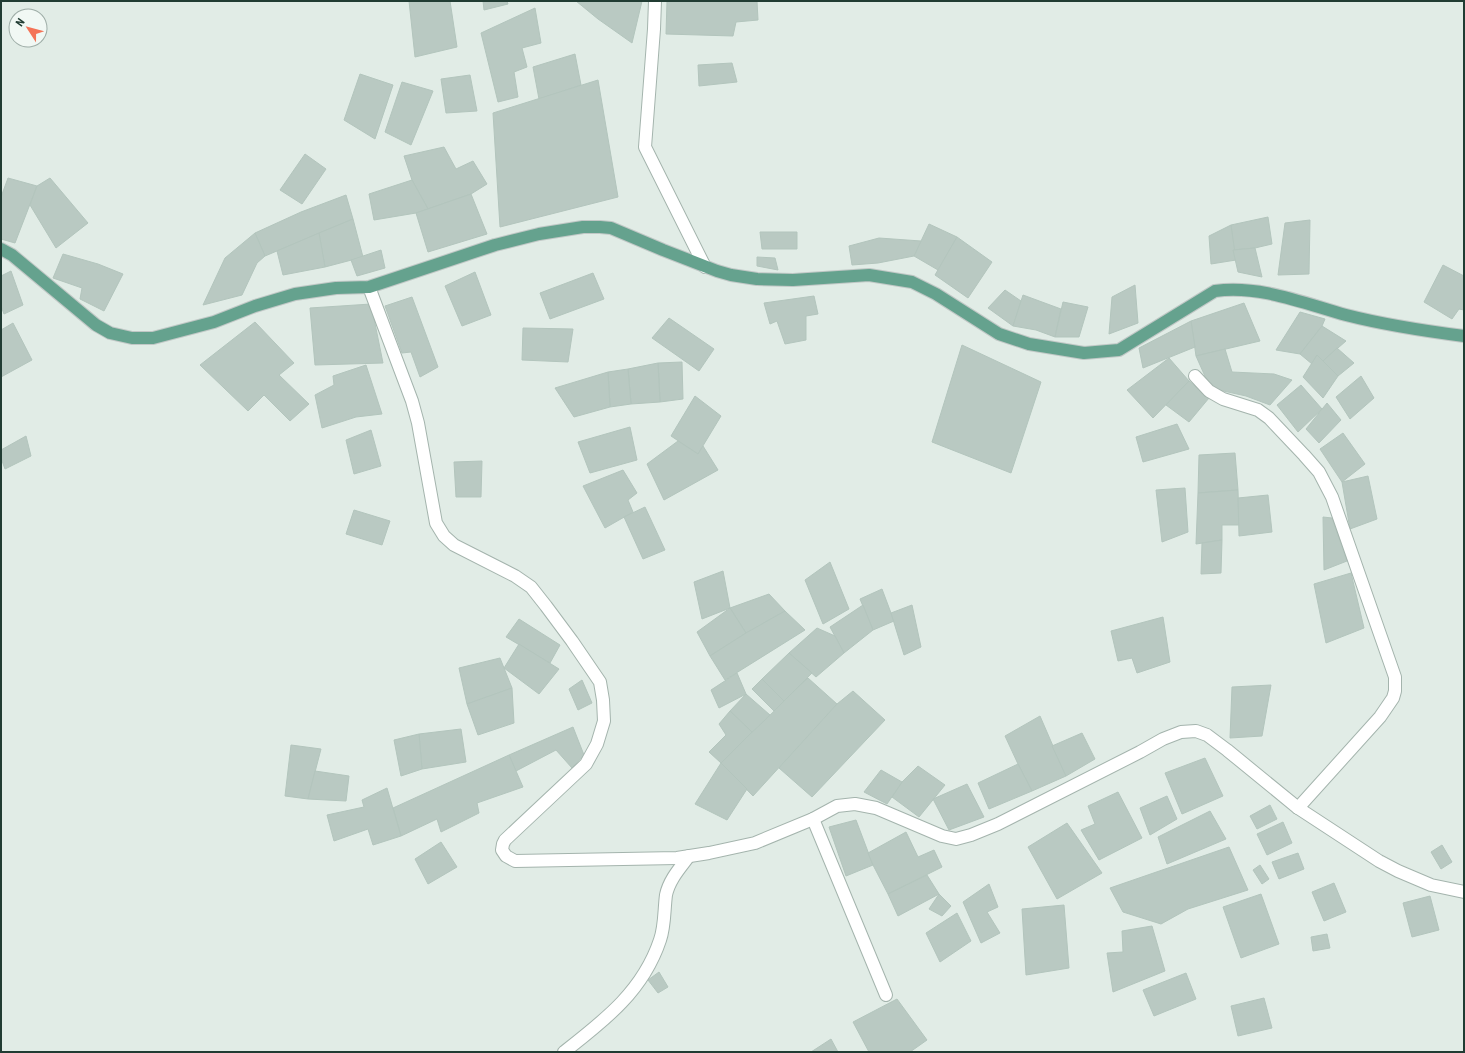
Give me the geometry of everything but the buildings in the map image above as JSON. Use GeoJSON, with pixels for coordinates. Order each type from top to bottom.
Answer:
{"type":"FeatureCollection","features":[{"type":"Feature","properties":{"kind":"main road"},"geometry":{"type":"LineString","coordinates":[[1,249],[18,260],[96,325],[110,333],[132,338],[153,338],[179,332],[214,322],[255,306],[295,294],[336,288],[369,287],[495,245],[540,234],[600,227],[611,228],[731,275],[757,279],[793,280],[869,275],[912,282],[936,294],[999,334],[1030,344],[1084,353],[1119,350],[1215,291],[1231,288],[1257,291],[1348,315],[1424,331],[1464,336]]}},
{"type":"Feature","properties":{"kind":"street"},"geometry":{"type":"LineString","coordinates":[[655,1],[645,147],[705,266]]}},
{"type":"Feature","properties":{"kind":"street"},"geometry":{"type":"LineString","coordinates":[[369,287],[412,401],[418,423],[436,523],[444,536],[454,545],[515,576],[531,587],[572,641],[600,682],[604,721],[597,744],[586,764],[505,840],[502,850],[506,856],[515,861],[677,858],[689,856],[755,843],[813,819],[837,806],[855,804],[876,808],[942,836],[956,839],[971,835],[998,824],[1163,739],[1181,732],[1196,731],[1207,736],[1228,750],[1298,808],[1379,861],[1398,871],[1431,884],[1464,892]]}},
{"type":"Feature","properties":{"kind":"street"},"geometry":{"type":"LineString","coordinates":[[1195,376],[1209,391],[1223,399],[1258,410],[1268,418],[1319,472],[1332,497],[1395,677],[1395,692],[1393,698],[1380,717],[1298,808]]}},
{"type":"Feature","properties":{"kind":"street"},"geometry":{"type":"LineString","coordinates":[[813,819],[886,995]]}},
{"type":"Feature","properties":{"kind":"street"},"geometry":{"type":"LineString","coordinates":[[564,1052],[616,1010],[647,970],[661,939],[666,894],[670,884],[689,856]]}}]}
